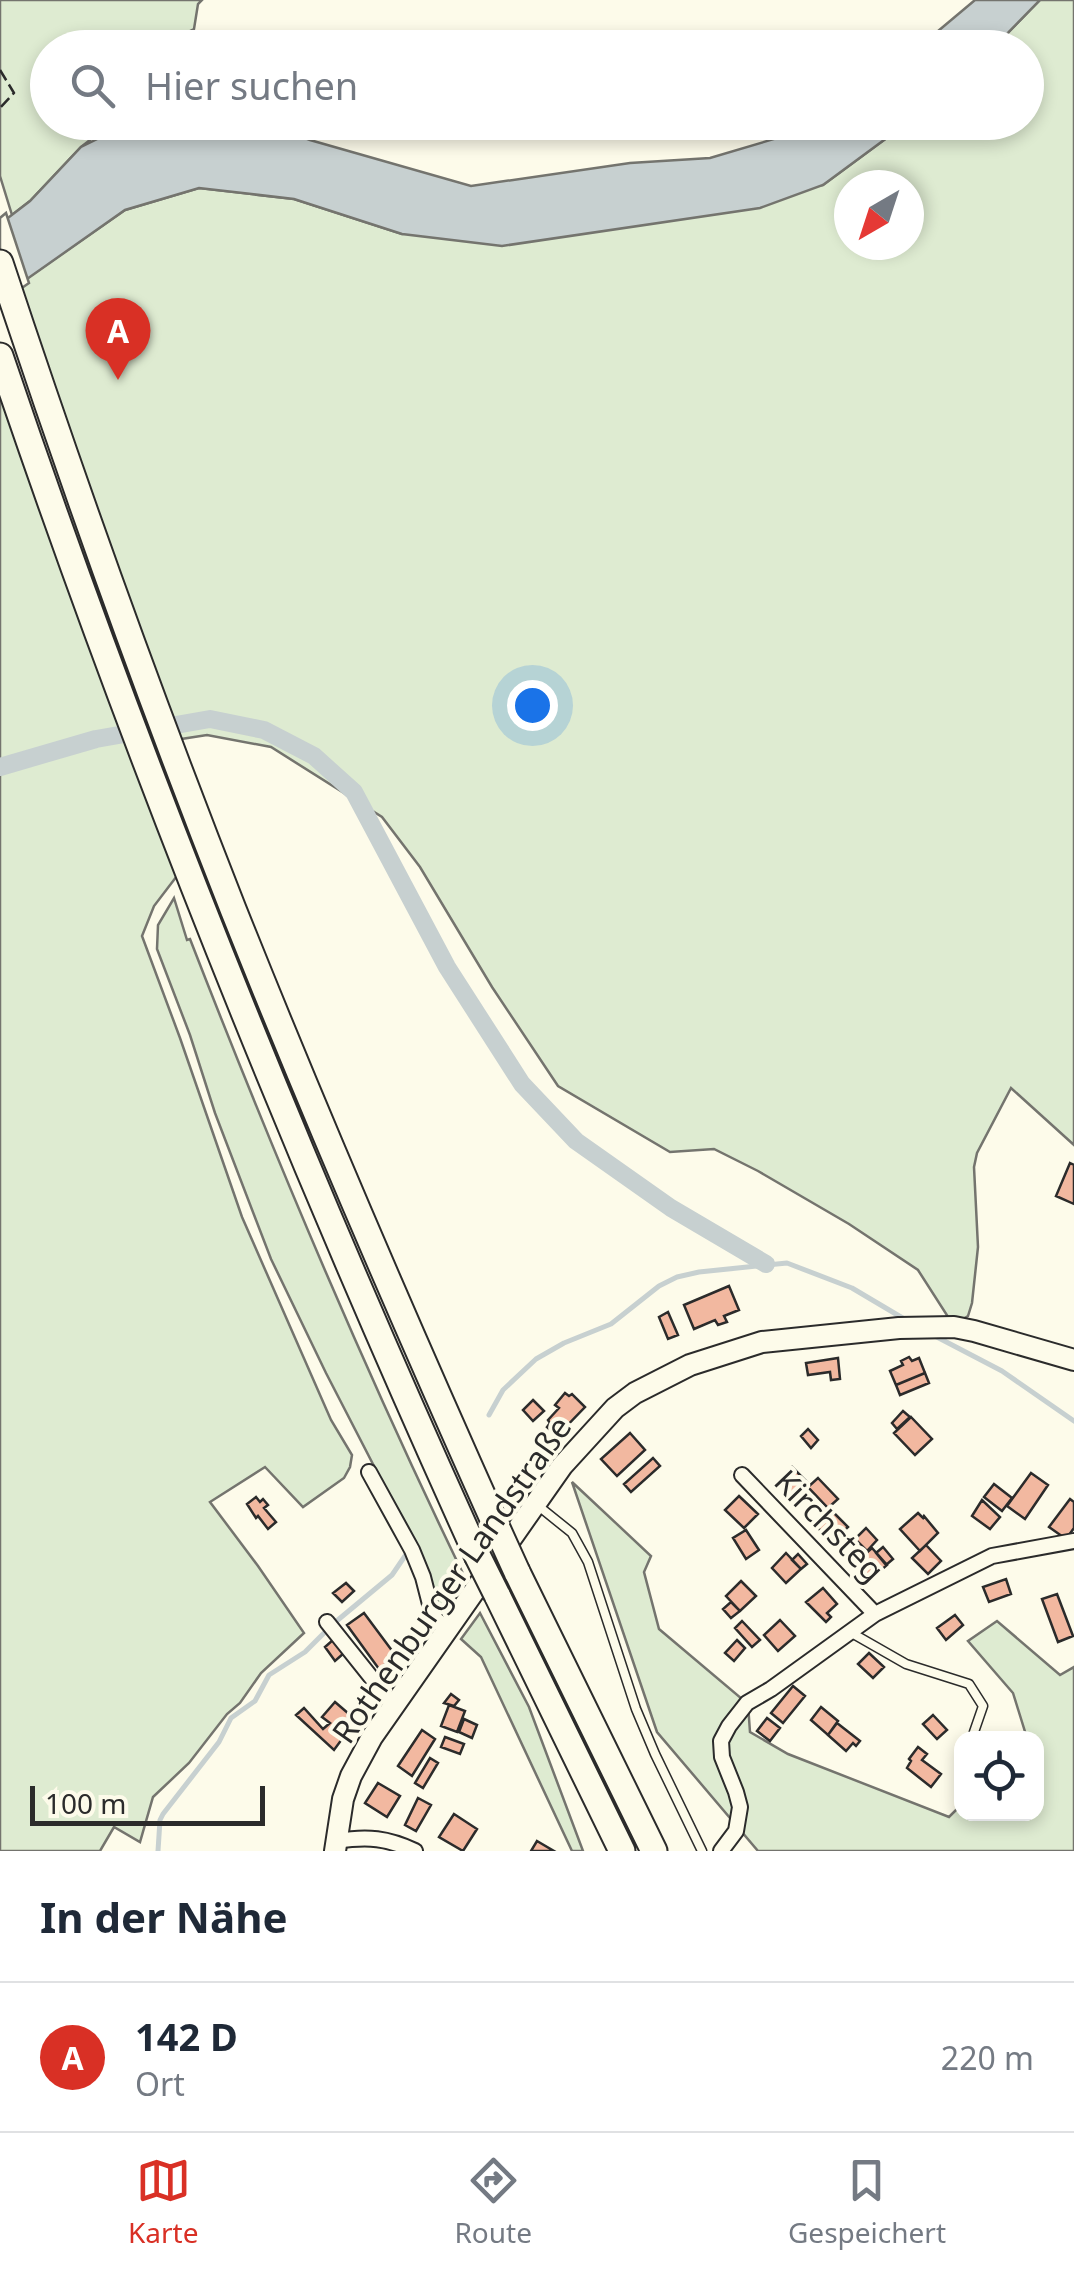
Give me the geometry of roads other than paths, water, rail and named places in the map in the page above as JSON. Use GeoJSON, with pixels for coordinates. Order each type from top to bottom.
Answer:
{"type":"FeatureCollection","features":[{"type":"Feature","properties":{"kind":"highway"},"geometry":{"type":"LineString","coordinates":[[0,263],[89,526],[234,910],[371,1240],[497,1528],[654,1851]]}},
{"type":"Feature","properties":{"kind":"highway"},"geometry":{"type":"LineString","coordinates":[[0,356],[95,626],[209,926],[338,1240],[497,1596],[622,1851]]}},
{"type":"Feature","properties":{"kind":"street","name":"Rothenburger Landstraße"},"geometry":{"type":"LineString","coordinates":[[336,1846],[343,1800],[372,1737],[562,1466],[615,1408],[635,1393],[690,1366],[762,1342],[900,1328],[974,1330],[1074,1360]]}},
{"type":"Feature","properties":{"kind":"street"},"geometry":{"type":"LineString","coordinates":[[369,1472],[412,1550],[432,1612],[450,1628]]}},
{"type":"Feature","properties":{"kind":"street","name":"Kirchsteg"},"geometry":{"type":"LineString","coordinates":[[742,1475],[875,1614]]}},
{"type":"Feature","properties":{"kind":"street","name":"Kirchsteg"},"geometry":{"type":"LineString","coordinates":[[721,1851],[732,1840],[740,1820],[721,1741],[747,1703],[875,1614],[992,1556],[1074,1540]]}},
{"type":"Feature","properties":{"kind":"street"},"geometry":{"type":"LineString","coordinates":[[327,1622],[394,1706]]}},
{"type":"Feature","properties":{"kind":"street"},"geometry":{"type":"LineString","coordinates":[[336,1846],[363,1837],[380,1838],[415,1851]]}},
{"type":"Feature","properties":{"kind":"lane"},"geometry":{"type":"LineString","coordinates":[[536,1504],[572,1533],[588,1562],[636,1709],[702,1851]]}},
{"type":"Feature","properties":{"kind":"lane"},"geometry":{"type":"LineString","coordinates":[[850,1632],[906,1664],[969,1684],[983,1706],[974,1731]]}},
{"type":"Feature","properties":{"kind":"waterway"},"geometry":{"type":"LineString","coordinates":[[0,767],[96,739],[210,719],[264,730],[314,756],[354,792],[447,967],[522,1084],[576,1141],[671,1208],[766,1264]]}},
{"type":"Feature","properties":{"kind":"waterway"},"geometry":{"type":"LineString","coordinates":[[489,1415],[503,1390],[536,1359],[611,1324],[659,1286],[677,1277],[787,1263],[852,1288],[906,1320]]}},
{"type":"Feature","properties":{"kind":"waterway"},"geometry":{"type":"LineString","coordinates":[[933,1335],[1002,1371],[1074,1421]]}},
{"type":"Feature","properties":{"kind":"waterway"},"geometry":{"type":"LineString","coordinates":[[333,1624],[392,1575],[407,1553]]}},
{"type":"Feature","properties":{"kind":"waterway"},"geometry":{"type":"LineString","coordinates":[[158,1851],[163,1814],[219,1742],[231,1718],[255,1701],[269,1675],[305,1652],[327,1630]]}},
{"type":"Feature","properties":{"kind":"place","name":"142 D"},"geometry":{"type":"Point","coordinates":[118,380]}}]}
